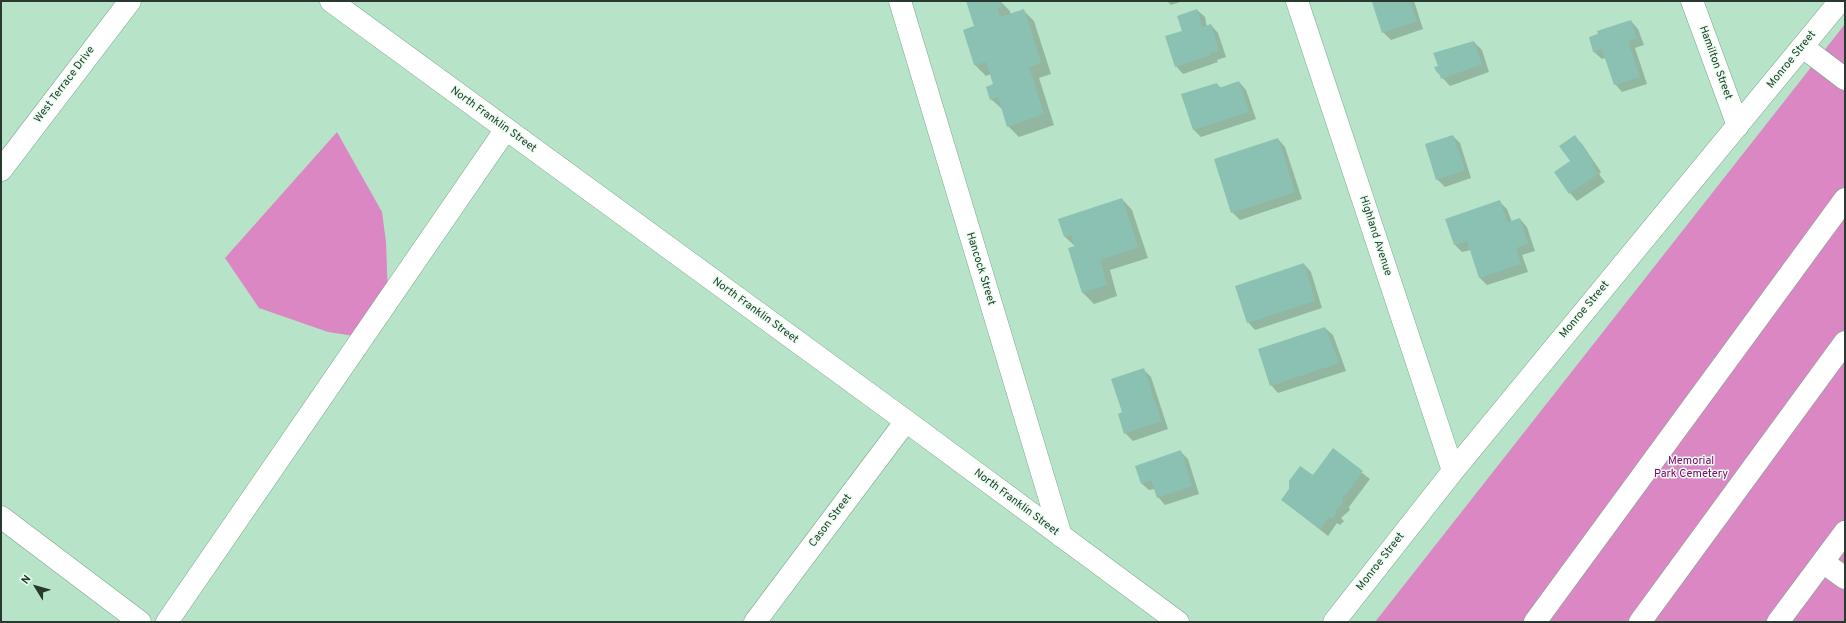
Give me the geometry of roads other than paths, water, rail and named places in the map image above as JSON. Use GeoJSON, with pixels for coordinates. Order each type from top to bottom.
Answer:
{"type":"FeatureCollection","features":[{"type":"Feature","properties":{"kind":"street","name":"West Terrace Drive"},"geometry":{"type":"LineString","coordinates":[[1,170],[130,1]]}},
{"type":"Feature","properties":{"kind":"street","name":"North Franklin Street"},"geometry":{"type":"LineString","coordinates":[[331,1],[906,421],[1178,622]]}},
{"type":"Feature","properties":{"kind":"street","name":"Hancock Street"},"geometry":{"type":"LineString","coordinates":[[900,1],[1061,536]]}},
{"type":"Feature","properties":{"kind":"street","name":"Highland Avenue"},"geometry":{"type":"LineString","coordinates":[[1297,1],[1453,470]]}},
{"type":"Feature","properties":{"kind":"street","name":"Hamilton Street"},"geometry":{"type":"LineString","coordinates":[[1692,1],[1738,126]]}},
{"type":"Feature","properties":{"kind":"street","name":"Monroe Street"},"geometry":{"type":"LineString","coordinates":[[1334,622],[1453,470],[1840,1]]}},
{"type":"Feature","properties":{"kind":"street"},"geometry":{"type":"LineString","coordinates":[[1803,47],[1845,79]]}},
{"type":"Feature","properties":{"kind":"street"},"geometry":{"type":"LineString","coordinates":[[167,622],[506,129]]}},
{"type":"Feature","properties":{"kind":"street"},"geometry":{"type":"LineString","coordinates":[[1535,622],[1845,198]]}},
{"type":"Feature","properties":{"kind":"street"},"geometry":{"type":"LineString","coordinates":[[1640,622],[1845,342]]}},
{"type":"Feature","properties":{"kind":"street","name":"Cason Street"},"geometry":{"type":"LineString","coordinates":[[755,622],[906,421]]}},
{"type":"Feature","properties":{"kind":"street"},"geometry":{"type":"LineString","coordinates":[[1,517],[140,622]]}},
{"type":"Feature","properties":{"kind":"street"},"geometry":{"type":"LineString","coordinates":[[1778,622],[1845,532]]}},
{"type":"Feature","properties":{"kind":"street"},"geometry":{"type":"LineString","coordinates":[[1823,562],[1845,578]]}},
{"type":"Feature","properties":{"kind":"park label","name":"Memorial Park Cemetery"},"geometry":{"type":"Point","coordinates":[1691,468]}}]}
